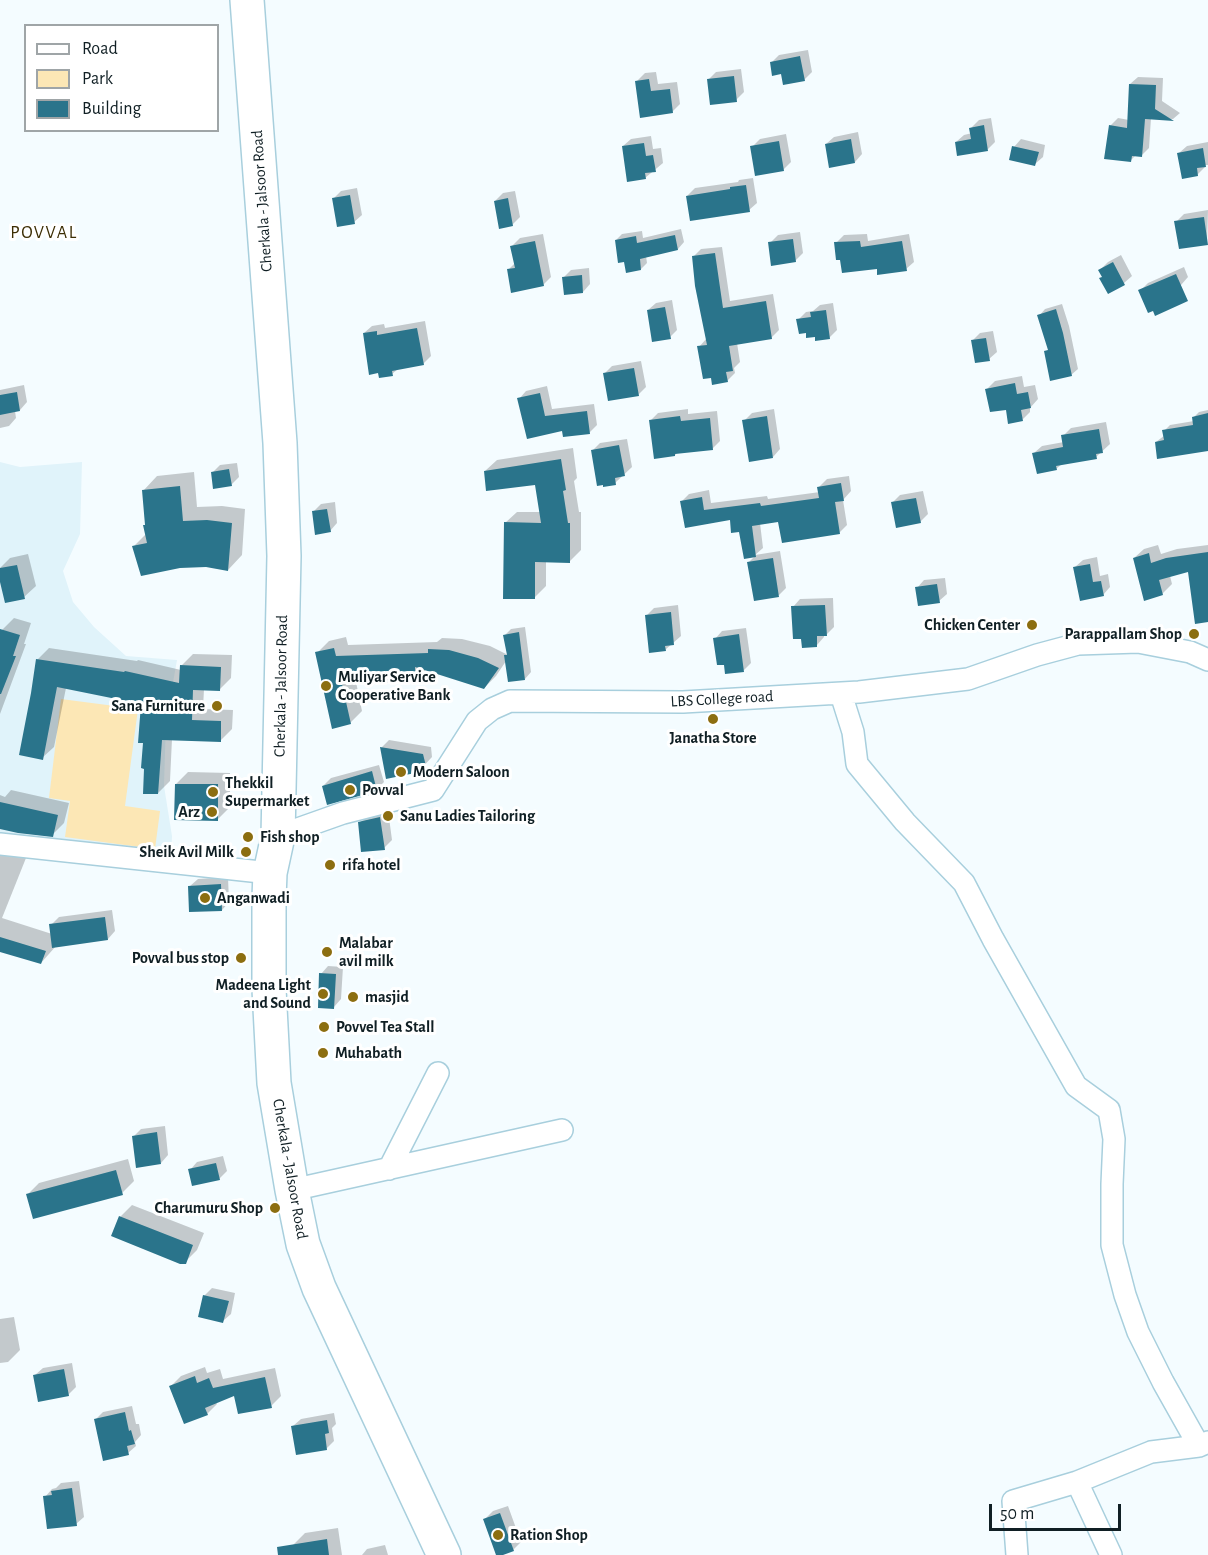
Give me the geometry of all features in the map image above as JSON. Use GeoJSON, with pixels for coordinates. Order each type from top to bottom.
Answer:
{"type":"FeatureCollection","features":[{"type":"Feature","properties":{"kind":"main road","name":"Cherkala - Jalsoor Road"},"geometry":{"type":"LineString","coordinates":[[247,0],[279,431],[284,556],[278,836],[270,873],[269,989],[274,1083],[303,1244],[319,1288],[438,1551]]}},
{"type":"Feature","properties":{"kind":"street","name":"LBS College road"},"geometry":{"type":"LineString","coordinates":[[278,836],[344,813],[434,790],[477,721],[492,709],[510,701],[683,702],[841,693],[968,679],[1037,655],[1078,644],[1138,642],[1190,652],[1208,660]]}},
{"type":"Feature","properties":{"kind":"street"},"geometry":{"type":"LineString","coordinates":[[841,693],[853,732],[857,764],[905,822],[964,883],[1076,1086],[1109,1110],[1114,1139],[1112,1245],[1125,1295],[1138,1332],[1163,1382],[1203,1444],[1151,1452],[1077,1482],[1013,1501],[1017,1555]]}},
{"type":"Feature","properties":{"kind":"street"},"geometry":{"type":"LineString","coordinates":[[0,843],[270,873]]}},
{"type":"Feature","properties":{"kind":"street"},"geometry":{"type":"LineString","coordinates":[[389,1169],[438,1073]]}},
{"type":"Feature","properties":{"kind":"street"},"geometry":{"type":"LineString","coordinates":[[292,1190],[562,1130]]}},
{"type":"Feature","properties":{"kind":"street"},"geometry":{"type":"LineString","coordinates":[[1077,1482],[1111,1555]]}},
{"type":"Feature","properties":{"kind":"shaded area"},"geometry":{"type":"Polygon","coordinates":[[[0,462],[20,467],[82,462],[80,534],[63,571],[73,602],[94,627],[126,656],[177,660],[166,722],[164,786],[172,836],[171,860],[0,839],[0,462]]]}},
{"type":"Feature","properties":{"kind":"green space"},"geometry":{"type":"Polygon","coordinates":[[[61,699],[138,709],[125,806],[160,811],[155,849],[65,837],[70,801],[49,798],[61,699]]]}},
{"type":"Feature","properties":{"kind":"building"},"geometry":{"type":"Polygon","coordinates":[[[800,56],[805,81],[783,85],[781,74],[772,76],[770,62],[800,56]]]}},
{"type":"Feature","properties":{"kind":"building"},"geometry":{"type":"Polygon","coordinates":[[[734,76],[737,102],[710,105],[707,79],[734,76]]]}},
{"type":"Feature","properties":{"kind":"building"},"geometry":{"type":"Polygon","coordinates":[[[649,79],[651,91],[670,89],[673,113],[640,118],[635,81],[649,79]]]}},
{"type":"Feature","properties":{"kind":"building"},"geometry":{"type":"Polygon","coordinates":[[[1129,84],[1156,85],[1155,109],[1174,121],[1145,119],[1142,157],[1132,156],[1131,162],[1104,159],[1109,125],[1127,128],[1129,84]]]}},
{"type":"Feature","properties":{"kind":"building"},"geometry":{"type":"Polygon","coordinates":[[[984,125],[988,151],[957,156],[955,142],[971,139],[969,128],[984,125]]]}},
{"type":"Feature","properties":{"kind":"building"},"geometry":{"type":"Polygon","coordinates":[[[851,139],[855,163],[829,168],[825,144],[851,139]]]}},
{"type":"Feature","properties":{"kind":"building"},"geometry":{"type":"Polygon","coordinates":[[[779,141],[784,171],[755,176],[750,146],[779,141]]]}},
{"type":"Feature","properties":{"kind":"building"},"geometry":{"type":"Polygon","coordinates":[[[644,143],[646,156],[653,155],[656,172],[645,173],[646,179],[627,182],[622,146],[644,143]]]}},
{"type":"Feature","properties":{"kind":"building"},"geometry":{"type":"Polygon","coordinates":[[[1012,146],[1039,152],[1035,166],[1009,160],[1012,146]]]}},
{"type":"Feature","properties":{"kind":"building"},"geometry":{"type":"Polygon","coordinates":[[[1203,148],[1206,167],[1197,168],[1198,176],[1182,179],[1177,153],[1203,148]]]}},
{"type":"Feature","properties":{"kind":"building"},"geometry":{"type":"Polygon","coordinates":[[[746,185],[750,212],[690,221],[686,196],[746,185]]]}},
{"type":"Feature","properties":{"kind":"building"},"geometry":{"type":"Polygon","coordinates":[[[350,195],[355,224],[337,227],[332,198],[350,195]]]}},
{"type":"Feature","properties":{"kind":"building"},"geometry":{"type":"Polygon","coordinates":[[[508,198],[513,226],[499,229],[494,201],[508,198]]]}},
{"type":"Feature","properties":{"kind":"building"},"geometry":{"type":"Polygon","coordinates":[[[1204,217],[1208,245],[1179,249],[1174,221],[1204,217]]]}},
{"type":"Feature","properties":{"kind":"building"},"geometry":{"type":"Polygon","coordinates":[[[675,235],[678,250],[640,259],[641,270],[626,273],[624,262],[618,263],[615,240],[636,236],[637,243],[675,235]]]}},
{"type":"Feature","properties":{"kind":"building"},"geometry":{"type":"Polygon","coordinates":[[[793,239],[796,262],[771,266],[768,242],[793,239]]]}},
{"type":"Feature","properties":{"kind":"building"},"geometry":{"type":"Polygon","coordinates":[[[535,241],[544,286],[511,293],[507,269],[515,268],[510,246],[535,241]]]}},
{"type":"Feature","properties":{"kind":"building"},"geometry":{"type":"Polygon","coordinates":[[[860,241],[861,247],[902,241],[907,271],[877,275],[877,269],[842,273],[840,260],[836,260],[834,242],[860,241]]]}},
{"type":"Feature","properties":{"kind":"building"},"geometry":{"type":"Polygon","coordinates":[[[715,253],[723,308],[766,301],[772,339],[729,346],[733,371],[726,372],[728,382],[712,385],[711,378],[703,379],[697,346],[707,345],[695,286],[692,256],[715,253]]]}},
{"type":"Feature","properties":{"kind":"building"},"geometry":{"type":"Polygon","coordinates":[[[1113,262],[1125,285],[1108,294],[1099,278],[1102,277],[1098,270],[1113,262]]]}},
{"type":"Feature","properties":{"kind":"building"},"geometry":{"type":"Polygon","coordinates":[[[1176,274],[1188,301],[1155,316],[1153,311],[1148,313],[1138,290],[1176,274]]]}},
{"type":"Feature","properties":{"kind":"building"},"geometry":{"type":"Polygon","coordinates":[[[582,275],[583,293],[564,295],[562,277],[582,275]]]}},
{"type":"Feature","properties":{"kind":"building"},"geometry":{"type":"Polygon","coordinates":[[[665,307],[671,339],[652,342],[647,310],[665,307]]]}},
{"type":"Feature","properties":{"kind":"building"},"geometry":{"type":"Polygon","coordinates":[[[1056,309],[1072,376],[1050,381],[1044,351],[1048,350],[1037,315],[1056,309]]]}},
{"type":"Feature","properties":{"kind":"building"},"geometry":{"type":"Polygon","coordinates":[[[826,310],[830,339],[815,341],[815,337],[806,338],[806,333],[799,334],[796,319],[811,317],[810,312],[826,310]]]}},
{"type":"Feature","properties":{"kind":"building"},"geometry":{"type":"Polygon","coordinates":[[[417,328],[424,365],[392,371],[393,376],[379,378],[378,373],[369,375],[363,333],[377,331],[377,335],[417,328]]]}},
{"type":"Feature","properties":{"kind":"building"},"geometry":{"type":"Polygon","coordinates":[[[986,338],[990,361],[975,363],[971,340],[986,338]]]}},
{"type":"Feature","properties":{"kind":"building"},"geometry":{"type":"Polygon","coordinates":[[[634,368],[639,396],[608,401],[603,373],[634,368]]]}},
{"type":"Feature","properties":{"kind":"building"},"geometry":{"type":"Polygon","coordinates":[[[1015,383],[1017,394],[1028,392],[1031,408],[1021,410],[1023,421],[1008,424],[1006,410],[990,412],[985,389],[1015,383]]]}},
{"type":"Feature","properties":{"kind":"building"},"geometry":{"type":"Polygon","coordinates":[[[17,392],[20,411],[0,415],[0,395],[17,392]]]}},
{"type":"Feature","properties":{"kind":"building"},"geometry":{"type":"Polygon","coordinates":[[[540,393],[545,416],[587,411],[590,434],[563,437],[562,431],[527,439],[517,398],[540,393]]]}},
{"type":"Feature","properties":{"kind":"building"},"geometry":{"type":"Polygon","coordinates":[[[1208,413],[1208,451],[1157,459],[1155,442],[1164,440],[1162,430],[1193,425],[1192,417],[1208,413]]]}},
{"type":"Feature","properties":{"kind":"building"},"geometry":{"type":"Polygon","coordinates":[[[680,416],[681,421],[710,418],[713,450],[654,459],[649,420],[680,416]]]}},
{"type":"Feature","properties":{"kind":"building"},"geometry":{"type":"Polygon","coordinates":[[[767,416],[773,458],[749,462],[742,420],[767,416]]]}},
{"type":"Feature","properties":{"kind":"building"},"geometry":{"type":"Polygon","coordinates":[[[1099,429],[1103,453],[1096,454],[1097,459],[1056,466],[1057,470],[1037,474],[1032,453],[1063,447],[1061,435],[1099,429]]]}},
{"type":"Feature","properties":{"kind":"building"},"geometry":{"type":"Polygon","coordinates":[[[619,445],[625,476],[615,478],[616,485],[597,486],[591,450],[619,445]]]}},
{"type":"Feature","properties":{"kind":"building"},"geometry":{"type":"Polygon","coordinates":[[[561,459],[566,490],[563,491],[568,523],[570,523],[570,563],[535,562],[535,599],[503,599],[504,522],[541,523],[535,485],[486,491],[484,471],[561,459]]]}},
{"type":"Feature","properties":{"kind":"building"},"geometry":{"type":"Polygon","coordinates":[[[229,469],[232,486],[213,489],[211,472],[229,469]]]}},
{"type":"Feature","properties":{"kind":"building"},"geometry":{"type":"Polygon","coordinates":[[[841,483],[844,501],[835,502],[840,534],[782,543],[778,522],[752,526],[756,557],[744,559],[739,532],[731,533],[730,520],[685,528],[680,501],[702,497],[704,510],[760,503],[761,506],[819,498],[817,487],[841,483]]]}},
{"type":"Feature","properties":{"kind":"building"},"geometry":{"type":"Polygon","coordinates":[[[180,486],[183,521],[207,520],[232,523],[228,571],[206,567],[180,568],[141,576],[132,546],[147,543],[143,525],[145,525],[142,490],[180,486]]]}},
{"type":"Feature","properties":{"kind":"building"},"geometry":{"type":"Polygon","coordinates":[[[916,498],[921,523],[896,528],[891,502],[916,498]]]}},
{"type":"Feature","properties":{"kind":"building"},"geometry":{"type":"Polygon","coordinates":[[[327,509],[331,532],[315,535],[312,511],[327,509]]]}},
{"type":"Feature","properties":{"kind":"building"},"geometry":{"type":"Polygon","coordinates":[[[1208,552],[1208,622],[1195,624],[1188,572],[1159,580],[1163,595],[1144,601],[1133,558],[1149,553],[1151,563],[1166,558],[1208,552]]]}},
{"type":"Feature","properties":{"kind":"building"},"geometry":{"type":"Polygon","coordinates":[[[773,558],[779,597],[754,601],[747,562],[773,558]]]}},
{"type":"Feature","properties":{"kind":"building"},"geometry":{"type":"Polygon","coordinates":[[[1090,564],[1093,582],[1101,581],[1104,596],[1080,601],[1073,567],[1090,564]]]}},
{"type":"Feature","properties":{"kind":"building"},"geometry":{"type":"Polygon","coordinates":[[[17,565],[25,599],[5,603],[0,582],[0,568],[17,565]]]}},
{"type":"Feature","properties":{"kind":"building"},"geometry":{"type":"Polygon","coordinates":[[[937,584],[940,603],[918,606],[915,587],[937,584]]]}},
{"type":"Feature","properties":{"kind":"building"},"geometry":{"type":"Polygon","coordinates":[[[825,605],[827,636],[817,636],[817,647],[802,648],[801,639],[793,639],[791,606],[825,605]]]}},
{"type":"Feature","properties":{"kind":"building"},"geometry":{"type":"Polygon","coordinates":[[[671,612],[674,645],[665,646],[666,651],[649,653],[645,615],[671,612]]]}},
{"type":"Feature","properties":{"kind":"building"},"geometry":{"type":"Polygon","coordinates":[[[0,629],[20,635],[13,656],[16,656],[1,694],[0,694],[0,629]]]}},
{"type":"Feature","properties":{"kind":"building"},"geometry":{"type":"Polygon","coordinates":[[[519,632],[525,680],[508,682],[504,655],[507,655],[503,635],[519,632]]]}},
{"type":"Feature","properties":{"kind":"building"},"geometry":{"type":"Polygon","coordinates":[[[739,634],[744,672],[725,674],[724,665],[717,665],[713,638],[739,634]]]}},
{"type":"Feature","properties":{"kind":"building"},"geometry":{"type":"Polygon","coordinates":[[[334,648],[336,656],[428,653],[428,649],[449,650],[478,658],[499,668],[484,689],[415,667],[416,682],[342,684],[351,724],[332,729],[315,652],[334,648]]]}},
{"type":"Feature","properties":{"kind":"building"},"geometry":{"type":"Polygon","coordinates":[[[36,659],[125,671],[179,683],[180,665],[221,667],[220,691],[193,690],[192,720],[221,721],[221,742],[162,740],[158,794],[143,794],[144,769],[141,768],[143,743],[138,743],[141,704],[57,687],[43,760],[19,755],[36,659]]]}},
{"type":"Feature","properties":{"kind":"building"},"geometry":{"type":"Polygon","coordinates":[[[380,747],[423,754],[426,766],[419,767],[420,772],[386,779],[380,747]]]}},
{"type":"Feature","properties":{"kind":"building","name":"Povval"},"geometry":{"type":"Polygon","coordinates":[[[372,771],[377,791],[327,805],[322,786],[372,771]]]}},
{"type":"Feature","properties":{"kind":"building"},"geometry":{"type":"Polygon","coordinates":[[[175,784],[218,784],[218,821],[174,820],[175,784]]]}},
{"type":"Feature","properties":{"kind":"building"},"geometry":{"type":"Polygon","coordinates":[[[0,802],[58,815],[53,837],[0,829],[0,802]]]}},
{"type":"Feature","properties":{"kind":"building"},"geometry":{"type":"Polygon","coordinates":[[[380,817],[385,850],[361,852],[358,822],[380,817]]]}},
{"type":"Feature","properties":{"kind":"building","name":"Anganwadi"},"geometry":{"type":"Polygon","coordinates":[[[221,884],[222,911],[189,912],[188,886],[221,884]]]}},
{"type":"Feature","properties":{"kind":"building"},"geometry":{"type":"Polygon","coordinates":[[[105,917],[108,940],[52,948],[49,924],[105,917]]]}},
{"type":"Feature","properties":{"kind":"building"},"geometry":{"type":"Polygon","coordinates":[[[0,937],[46,951],[41,964],[0,952],[0,937]]]}},
{"type":"Feature","properties":{"kind":"building"},"geometry":{"type":"Polygon","coordinates":[[[319,973],[336,974],[334,1009],[318,1008],[319,973]]]}},
{"type":"Feature","properties":{"kind":"building"},"geometry":{"type":"Polygon","coordinates":[[[157,1132],[161,1164],[136,1168],[132,1136],[157,1132]]]}},
{"type":"Feature","properties":{"kind":"building"},"geometry":{"type":"Polygon","coordinates":[[[216,1163],[220,1180],[192,1186],[188,1169],[216,1163]]]}},
{"type":"Feature","properties":{"kind":"building"},"geometry":{"type":"Polygon","coordinates":[[[116,1170],[123,1195],[33,1219],[26,1194],[116,1170]]]}},
{"type":"Feature","properties":{"kind":"building"},"geometry":{"type":"Polygon","coordinates":[[[119,1216],[193,1245],[186,1264],[180,1264],[111,1236],[119,1216]]]}},
{"type":"Feature","properties":{"kind":"building"},"geometry":{"type":"Polygon","coordinates":[[[203,1295],[229,1301],[223,1323],[198,1317],[203,1295]]]}},
{"type":"Feature","properties":{"kind":"building"},"geometry":{"type":"Polygon","coordinates":[[[64,1369],[69,1396],[38,1402],[33,1375],[64,1369]]]}},
{"type":"Feature","properties":{"kind":"building"},"geometry":{"type":"Polygon","coordinates":[[[195,1376],[197,1383],[209,1378],[213,1388],[265,1377],[272,1408],[238,1414],[234,1396],[205,1408],[208,1415],[184,1424],[169,1386],[195,1376]]]}},
{"type":"Feature","properties":{"kind":"building"},"geometry":{"type":"Polygon","coordinates":[[[125,1412],[129,1431],[131,1430],[135,1444],[127,1446],[129,1455],[103,1461],[94,1419],[125,1412]]]}},
{"type":"Feature","properties":{"kind":"building"},"geometry":{"type":"Polygon","coordinates":[[[327,1420],[329,1433],[325,1434],[327,1450],[296,1455],[291,1426],[327,1420]]]}},
{"type":"Feature","properties":{"kind":"building"},"geometry":{"type":"Polygon","coordinates":[[[72,1488],[77,1526],[47,1529],[43,1496],[52,1495],[51,1491],[72,1488]]]}},
{"type":"Feature","properties":{"kind":"building","name":"Ration Shop"},"geometry":{"type":"Polygon","coordinates":[[[500,1513],[514,1551],[496,1555],[483,1519],[500,1513]]]}},
{"type":"Feature","properties":{"kind":"building"},"geometry":{"type":"Polygon","coordinates":[[[327,1539],[329,1555],[278,1555],[277,1547],[327,1539]]]}},
{"type":"Feature","properties":{"kind":"place","name":"Chicken Center"},"geometry":{"type":"Point","coordinates":[1032,625]}},
{"type":"Feature","properties":{"kind":"place","name":"Parappallam Shop"},"geometry":{"type":"Point","coordinates":[1194,634]}},
{"type":"Feature","properties":{"kind":"place","name":"Muliyar Service Cooperative Bank"},"geometry":{"type":"Point","coordinates":[326,686]}},
{"type":"Feature","properties":{"kind":"place","name":"Sana Furniture"},"geometry":{"type":"Point","coordinates":[217,706]}},
{"type":"Feature","properties":{"kind":"place","name":"Janatha Store"},"geometry":{"type":"Point","coordinates":[713,719]}},
{"type":"Feature","properties":{"kind":"place","name":"Modern Saloon"},"geometry":{"type":"Point","coordinates":[401,772]}},
{"type":"Feature","properties":{"kind":"place","name":"Povval"},"geometry":{"type":"Point","coordinates":[350,790]}},
{"type":"Feature","properties":{"kind":"place","name":"Thekkil Supermarket"},"geometry":{"type":"Point","coordinates":[213,792]}},
{"type":"Feature","properties":{"kind":"place","name":"Arz"},"geometry":{"type":"Point","coordinates":[212,812]}},
{"type":"Feature","properties":{"kind":"place","name":"Sanu Ladies Tailoring"},"geometry":{"type":"Point","coordinates":[388,816]}},
{"type":"Feature","properties":{"kind":"place","name":"Fish shop"},"geometry":{"type":"Point","coordinates":[248,837]}},
{"type":"Feature","properties":{"kind":"place","name":"Sheik Avil Milk"},"geometry":{"type":"Point","coordinates":[246,852]}},
{"type":"Feature","properties":{"kind":"place","name":"rifa hotel"},"geometry":{"type":"Point","coordinates":[330,865]}},
{"type":"Feature","properties":{"kind":"place","name":"Anganwadi"},"geometry":{"type":"Point","coordinates":[205,898]}},
{"type":"Feature","properties":{"kind":"place","name":"Malabar avil milk"},"geometry":{"type":"Point","coordinates":[327,952]}},
{"type":"Feature","properties":{"kind":"place","name":"Povval bus stop"},"geometry":{"type":"Point","coordinates":[241,958]}},
{"type":"Feature","properties":{"kind":"place","name":"Madeena Light and Sound"},"geometry":{"type":"Point","coordinates":[323,994]}},
{"type":"Feature","properties":{"kind":"place","name":"masjid"},"geometry":{"type":"Point","coordinates":[353,997]}},
{"type":"Feature","properties":{"kind":"place","name":"Povvel Tea Stall"},"geometry":{"type":"Point","coordinates":[324,1027]}},
{"type":"Feature","properties":{"kind":"place","name":"Muhabath"},"geometry":{"type":"Point","coordinates":[323,1053]}},
{"type":"Feature","properties":{"kind":"place","name":"Charumuru Shop"},"geometry":{"type":"Point","coordinates":[275,1208]}},
{"type":"Feature","properties":{"kind":"place","name":"Ration Shop"},"geometry":{"type":"Point","coordinates":[498,1535]}},
{"type":"Feature","properties":{"kind":"district","name":"POVVAL"},"geometry":{"type":"Point","coordinates":[44,233]}}]}
